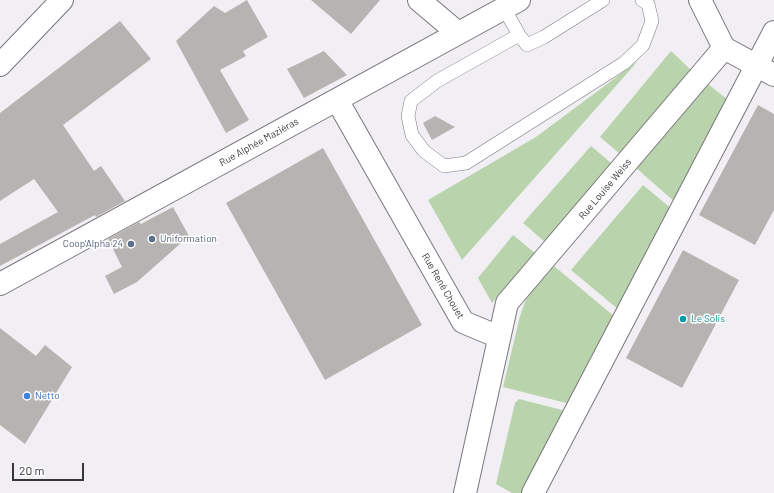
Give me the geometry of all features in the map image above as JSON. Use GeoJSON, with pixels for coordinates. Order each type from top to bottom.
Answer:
{"type":"FeatureCollection","features":[{"type":"Feature","properties":{"kind":"street"},"geometry":{"type":"LineString","coordinates":[[0,65],[62,0]]}},
{"type":"Feature","properties":{"kind":"street"},"geometry":{"type":"LineString","coordinates":[[419,0],[458,33]]}},
{"type":"Feature","properties":{"kind":"street"},"geometry":{"type":"LineString","coordinates":[[700,0],[724,48],[765,71]]}},
{"type":"Feature","properties":{"kind":"street","name":"Rue Alphée Maziéras"},"geometry":{"type":"LineString","coordinates":[[0,284],[511,4]]}},
{"type":"Feature","properties":{"kind":"street"},"geometry":{"type":"LineString","coordinates":[[533,493],[765,71],[774,32]]}},
{"type":"Feature","properties":{"kind":"street","name":"Rue Louise Weiss"},"geometry":{"type":"LineString","coordinates":[[499,337],[507,304],[724,48]]}},
{"type":"Feature","properties":{"kind":"street","name":"Rue René Chouet"},"geometry":{"type":"LineString","coordinates":[[337,100],[463,322],[499,337]]}},
{"type":"Feature","properties":{"kind":"street"},"geometry":{"type":"LineString","coordinates":[[469,491],[499,337]]}},
{"type":"Feature","properties":{"kind":"lane"},"geometry":{"type":"LineString","coordinates":[[511,4],[519,35],[527,45],[544,37],[603,0]]}},
{"type":"Feature","properties":{"kind":"lane"},"geometry":{"type":"LineString","coordinates":[[519,35],[436,81],[411,101],[408,116],[412,135],[424,151],[444,166],[466,163],[624,63],[643,45],[652,21],[648,4],[642,0]]}},
{"type":"Feature","properties":{"kind":"green space"},"geometry":{"type":"Polygon","coordinates":[[[671,51],[691,70],[620,154],[600,137],[671,51]]]}},
{"type":"Feature","properties":{"kind":"green space"},"geometry":{"type":"Polygon","coordinates":[[[638,61],[462,260],[428,200],[536,137],[638,61]]]}},
{"type":"Feature","properties":{"kind":"green space"},"geometry":{"type":"Polygon","coordinates":[[[708,84],[728,100],[676,203],[635,167],[708,84]]]}},
{"type":"Feature","properties":{"kind":"green space"},"geometry":{"type":"Polygon","coordinates":[[[591,146],[611,163],[545,242],[523,223],[591,146]]]}},
{"type":"Feature","properties":{"kind":"green space"},"geometry":{"type":"Polygon","coordinates":[[[643,185],[672,209],[619,310],[571,270],[643,185]]]}},
{"type":"Feature","properties":{"kind":"green space"},"geometry":{"type":"Polygon","coordinates":[[[513,235],[535,253],[492,303],[478,278],[513,235]]]}},
{"type":"Feature","properties":{"kind":"green space"},"geometry":{"type":"Polygon","coordinates":[[[554,266],[615,317],[570,404],[503,387],[520,316],[525,302],[528,296],[554,266]]]}},
{"type":"Feature","properties":{"kind":"green space"},"geometry":{"type":"Polygon","coordinates":[[[519,399],[566,411],[524,493],[512,493],[496,484],[515,403],[519,399]]]}},
{"type":"Feature","properties":{"kind":"building"},"geometry":{"type":"Polygon","coordinates":[[[247,0],[268,37],[243,51],[246,56],[220,70],[249,120],[226,133],[176,41],[214,6],[225,13],[247,0]]]}},
{"type":"Feature","properties":{"kind":"building"},"geometry":{"type":"Polygon","coordinates":[[[311,0],[380,0],[351,34],[311,0]]]}},
{"type":"Feature","properties":{"kind":"building"},"geometry":{"type":"Polygon","coordinates":[[[120,21],[151,59],[63,125],[94,171],[101,166],[125,201],[96,217],[95,215],[0,266],[0,244],[58,212],[34,179],[0,201],[0,113],[120,21]]]}},
{"type":"Feature","properties":{"kind":"building"},"geometry":{"type":"Polygon","coordinates":[[[324,51],[347,75],[304,98],[287,69],[324,51]]]}},
{"type":"Feature","properties":{"kind":"building"},"geometry":{"type":"Polygon","coordinates":[[[758,105],[774,114],[774,210],[755,245],[699,215],[758,105]]]}},
{"type":"Feature","properties":{"kind":"building"},"geometry":{"type":"Polygon","coordinates":[[[435,116],[455,127],[432,140],[423,123],[435,116]]]}},
{"type":"Feature","properties":{"kind":"building"},"geometry":{"type":"Polygon","coordinates":[[[323,148],[422,325],[325,380],[226,203],[323,148]]]}},
{"type":"Feature","properties":{"kind":"building"},"geometry":{"type":"Polygon","coordinates":[[[173,207],[189,236],[137,282],[114,294],[105,276],[122,267],[108,239],[139,222],[141,224],[173,207]]]}},
{"type":"Feature","properties":{"kind":"building","name":"Le Solis"},"geometry":{"type":"Polygon","coordinates":[[[683,250],[739,280],[682,388],[626,358],[683,250]]]}},
{"type":"Feature","properties":{"kind":"building","name":"Netto"},"geometry":{"type":"Polygon","coordinates":[[[0,328],[36,356],[45,345],[72,367],[25,444],[0,425],[0,328]]]}},
{"type":"Feature","properties":{"kind":"place","name":"Uniformation"},"geometry":{"type":"Point","coordinates":[152,239]}},
{"type":"Feature","properties":{"kind":"place","name":"Coop'Alpha 24"},"geometry":{"type":"Point","coordinates":[131,244]}},
{"type":"Feature","properties":{"kind":"place","name":"Le Solis"},"geometry":{"type":"Point","coordinates":[683,319]}},
{"type":"Feature","properties":{"kind":"place","name":"Netto"},"geometry":{"type":"Point","coordinates":[27,396]}}]}
